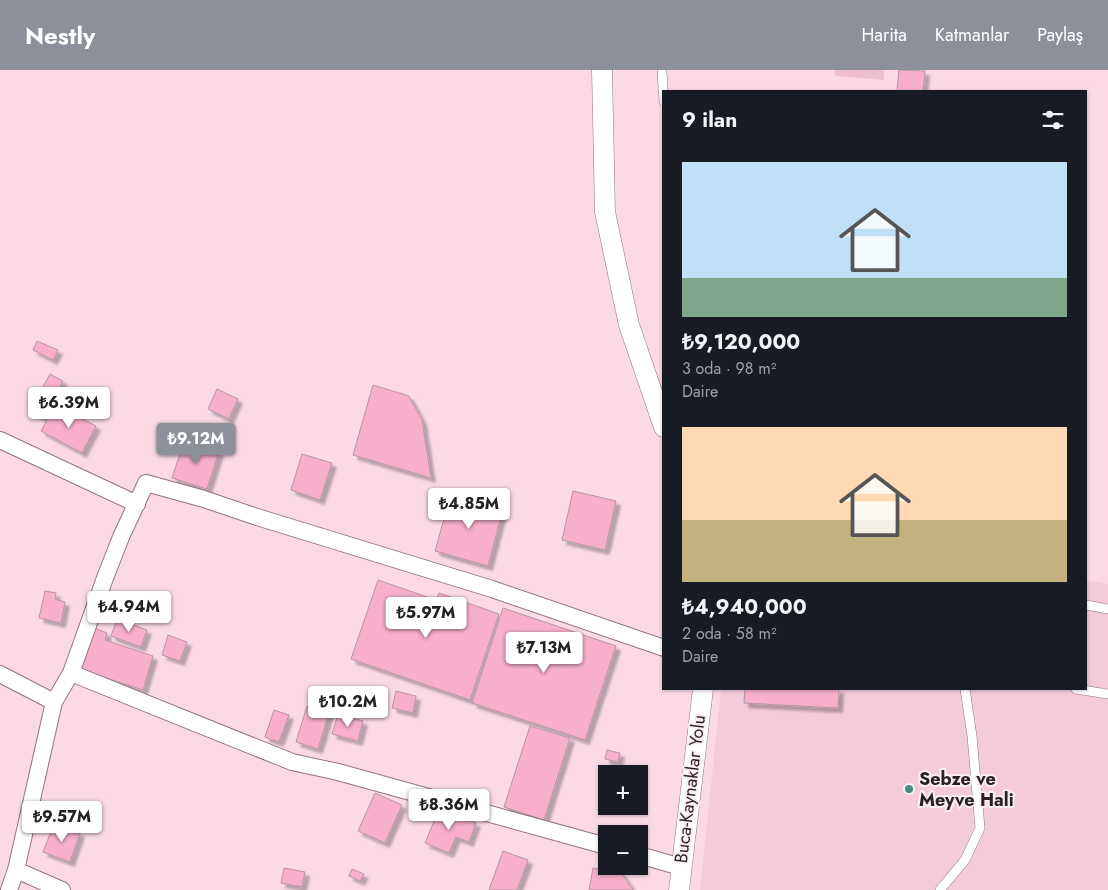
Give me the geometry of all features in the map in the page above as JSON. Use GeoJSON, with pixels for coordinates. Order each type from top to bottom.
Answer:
{"type":"FeatureCollection","features":[{"type":"Feature","properties":{"kind":"street"},"geometry":{"type":"LineString","coordinates":[[602,70],[605,212],[629,326],[662,421]]}},
{"type":"Feature","properties":{"kind":"street"},"geometry":{"type":"LineString","coordinates":[[0,440],[138,504]]}},
{"type":"Feature","properties":{"kind":"street"},"geometry":{"type":"LineString","coordinates":[[9,890],[16,870],[54,702],[71,674],[108,570],[146,483],[204,499],[492,589],[662,647]]}},
{"type":"Feature","properties":{"kind":"street"},"geometry":{"type":"LineString","coordinates":[[0,674],[54,702]]}},
{"type":"Feature","properties":{"kind":"street"},"geometry":{"type":"LineString","coordinates":[[71,674],[292,762],[346,774],[598,844]]}},
{"type":"Feature","properties":{"kind":"street","name":"Buca-Kaynaklar Yolu"},"geometry":{"type":"LineString","coordinates":[[679,890],[703,690]]}},
{"type":"Feature","properties":{"kind":"street"},"geometry":{"type":"LineString","coordinates":[[648,858],[681,867]]}},
{"type":"Feature","properties":{"kind":"street"},"geometry":{"type":"LineString","coordinates":[[16,870],[62,890]]}},
{"type":"Feature","properties":{"kind":"lane"},"geometry":{"type":"LineString","coordinates":[[662,72],[663,90]]}},
{"type":"Feature","properties":{"kind":"lane"},"geometry":{"type":"LineString","coordinates":[[1087,605],[1108,609]]}},
{"type":"Feature","properties":{"kind":"lane"},"geometry":{"type":"LineString","coordinates":[[940,890],[965,860],[980,828],[972,736],[965,690]]}},
{"type":"Feature","properties":{"kind":"lane"},"geometry":{"type":"LineString","coordinates":[[1082,690],[1108,694]]}},
{"type":"Feature","properties":{"kind":"shaded area"},"geometry":{"type":"Polygon","coordinates":[[[835,70],[884,70],[884,80],[835,76],[835,70]]]}},
{"type":"Feature","properties":{"kind":"shaded area","name":"Sebze ve Meyve Hali"},"geometry":{"type":"Polygon","coordinates":[[[1087,580],[1108,584],[1108,890],[700,890],[721,690],[1087,690],[1087,580]]]}},
{"type":"Feature","properties":{"kind":"building"},"geometry":{"type":"Polygon","coordinates":[[[899,70],[925,71],[923,90],[897,90],[899,70]]]}},
{"type":"Feature","properties":{"kind":"building"},"geometry":{"type":"Polygon","coordinates":[[[37,341],[58,350],[53,360],[33,350],[37,341]]]}},
{"type":"Feature","properties":{"kind":"building"},"geometry":{"type":"Polygon","coordinates":[[[50,374],[63,381],[44,418],[30,411],[50,374]]]}},
{"type":"Feature","properties":{"kind":"building"},"geometry":{"type":"Polygon","coordinates":[[[373,385],[409,396],[422,420],[431,478],[353,455],[373,385]]]}},
{"type":"Feature","properties":{"kind":"building"},"geometry":{"type":"Polygon","coordinates":[[[217,389],[238,399],[229,419],[208,409],[217,389]]]}},
{"type":"Feature","properties":{"kind":"building"},"geometry":{"type":"Polygon","coordinates":[[[55,405],[96,426],[82,453],[41,431],[55,405]]]}},
{"type":"Feature","properties":{"kind":"building"},"geometry":{"type":"Polygon","coordinates":[[[184,441],[219,452],[207,489],[172,478],[184,441]]]}},
{"type":"Feature","properties":{"kind":"building"},"geometry":{"type":"Polygon","coordinates":[[[302,454],[332,463],[320,500],[291,490],[302,454]]]}},
{"type":"Feature","properties":{"kind":"building"},"geometry":{"type":"Polygon","coordinates":[[[573,491],[616,501],[605,550],[562,540],[573,491]]]}},
{"type":"Feature","properties":{"kind":"building"},"geometry":{"type":"Polygon","coordinates":[[[451,494],[503,509],[488,566],[435,551],[451,494]]]}},
{"type":"Feature","properties":{"kind":"building"},"geometry":{"type":"Polygon","coordinates":[[[378,580],[436,600],[439,593],[499,614],[470,700],[351,659],[378,580]]]}},
{"type":"Feature","properties":{"kind":"building"},"geometry":{"type":"Polygon","coordinates":[[[45,591],[56,593],[55,599],[65,602],[61,623],[39,618],[45,591]]]}},
{"type":"Feature","properties":{"kind":"building"},"geometry":{"type":"Polygon","coordinates":[[[503,608],[616,646],[585,740],[472,703],[503,608]]]}},
{"type":"Feature","properties":{"kind":"building"},"geometry":{"type":"Polygon","coordinates":[[[117,619],[147,630],[141,647],[111,636],[117,619]]]}},
{"type":"Feature","properties":{"kind":"building"},"geometry":{"type":"Polygon","coordinates":[[[92,627],[107,633],[105,640],[153,656],[143,690],[79,669],[92,627]]]}},
{"type":"Feature","properties":{"kind":"building"},"geometry":{"type":"Polygon","coordinates":[[[168,635],[187,642],[180,661],[162,655],[168,635]]]}},
{"type":"Feature","properties":{"kind":"building"},"geometry":{"type":"Polygon","coordinates":[[[745,690],[839,690],[838,708],[744,703],[745,690]]]}},
{"type":"Feature","properties":{"kind":"building"},"geometry":{"type":"Polygon","coordinates":[[[396,691],[416,696],[413,713],[392,708],[396,691]]]}},
{"type":"Feature","properties":{"kind":"building"},"geometry":{"type":"Polygon","coordinates":[[[307,706],[329,713],[318,749],[296,742],[307,706]]]}},
{"type":"Feature","properties":{"kind":"building"},"geometry":{"type":"Polygon","coordinates":[[[274,710],[289,715],[279,742],[265,737],[274,710]]]}},
{"type":"Feature","properties":{"kind":"building"},"geometry":{"type":"Polygon","coordinates":[[[338,714],[363,721],[358,741],[332,734],[338,714]]]}},
{"type":"Feature","properties":{"kind":"building"},"geometry":{"type":"Polygon","coordinates":[[[530,726],[570,738],[544,820],[504,807],[530,726]]]}},
{"type":"Feature","properties":{"kind":"building"},"geometry":{"type":"Polygon","coordinates":[[[607,750],[620,753],[618,762],[605,759],[607,750]]]}},
{"type":"Feature","properties":{"kind":"building"},"geometry":{"type":"Polygon","coordinates":[[[375,793],[402,805],[385,843],[358,831],[375,793]]]}},
{"type":"Feature","properties":{"kind":"building"},"geometry":{"type":"Polygon","coordinates":[[[439,809],[476,823],[469,842],[456,837],[449,853],[425,843],[439,809]]]}},
{"type":"Feature","properties":{"kind":"building"},"geometry":{"type":"Polygon","coordinates":[[[54,824],[80,833],[70,862],[43,852],[54,824]]]}},
{"type":"Feature","properties":{"kind":"building"},"geometry":{"type":"Polygon","coordinates":[[[503,851],[528,860],[517,890],[489,890],[503,851]]]}},
{"type":"Feature","properties":{"kind":"building"},"geometry":{"type":"Polygon","coordinates":[[[284,868],[305,872],[302,887],[281,883],[284,868]]]}},
{"type":"Feature","properties":{"kind":"building"},"geometry":{"type":"Polygon","coordinates":[[[593,868],[598,869],[598,875],[623,875],[633,890],[589,890],[593,868]]]}},
{"type":"Feature","properties":{"kind":"building"},"geometry":{"type":"Polygon","coordinates":[[[352,869],[364,874],[360,881],[349,876],[352,869]]]}},
{"type":"Feature","properties":{"kind":"place","name":"Sebze ve Meyve Hali"},"geometry":{"type":"Point","coordinates":[909,789]}}]}
